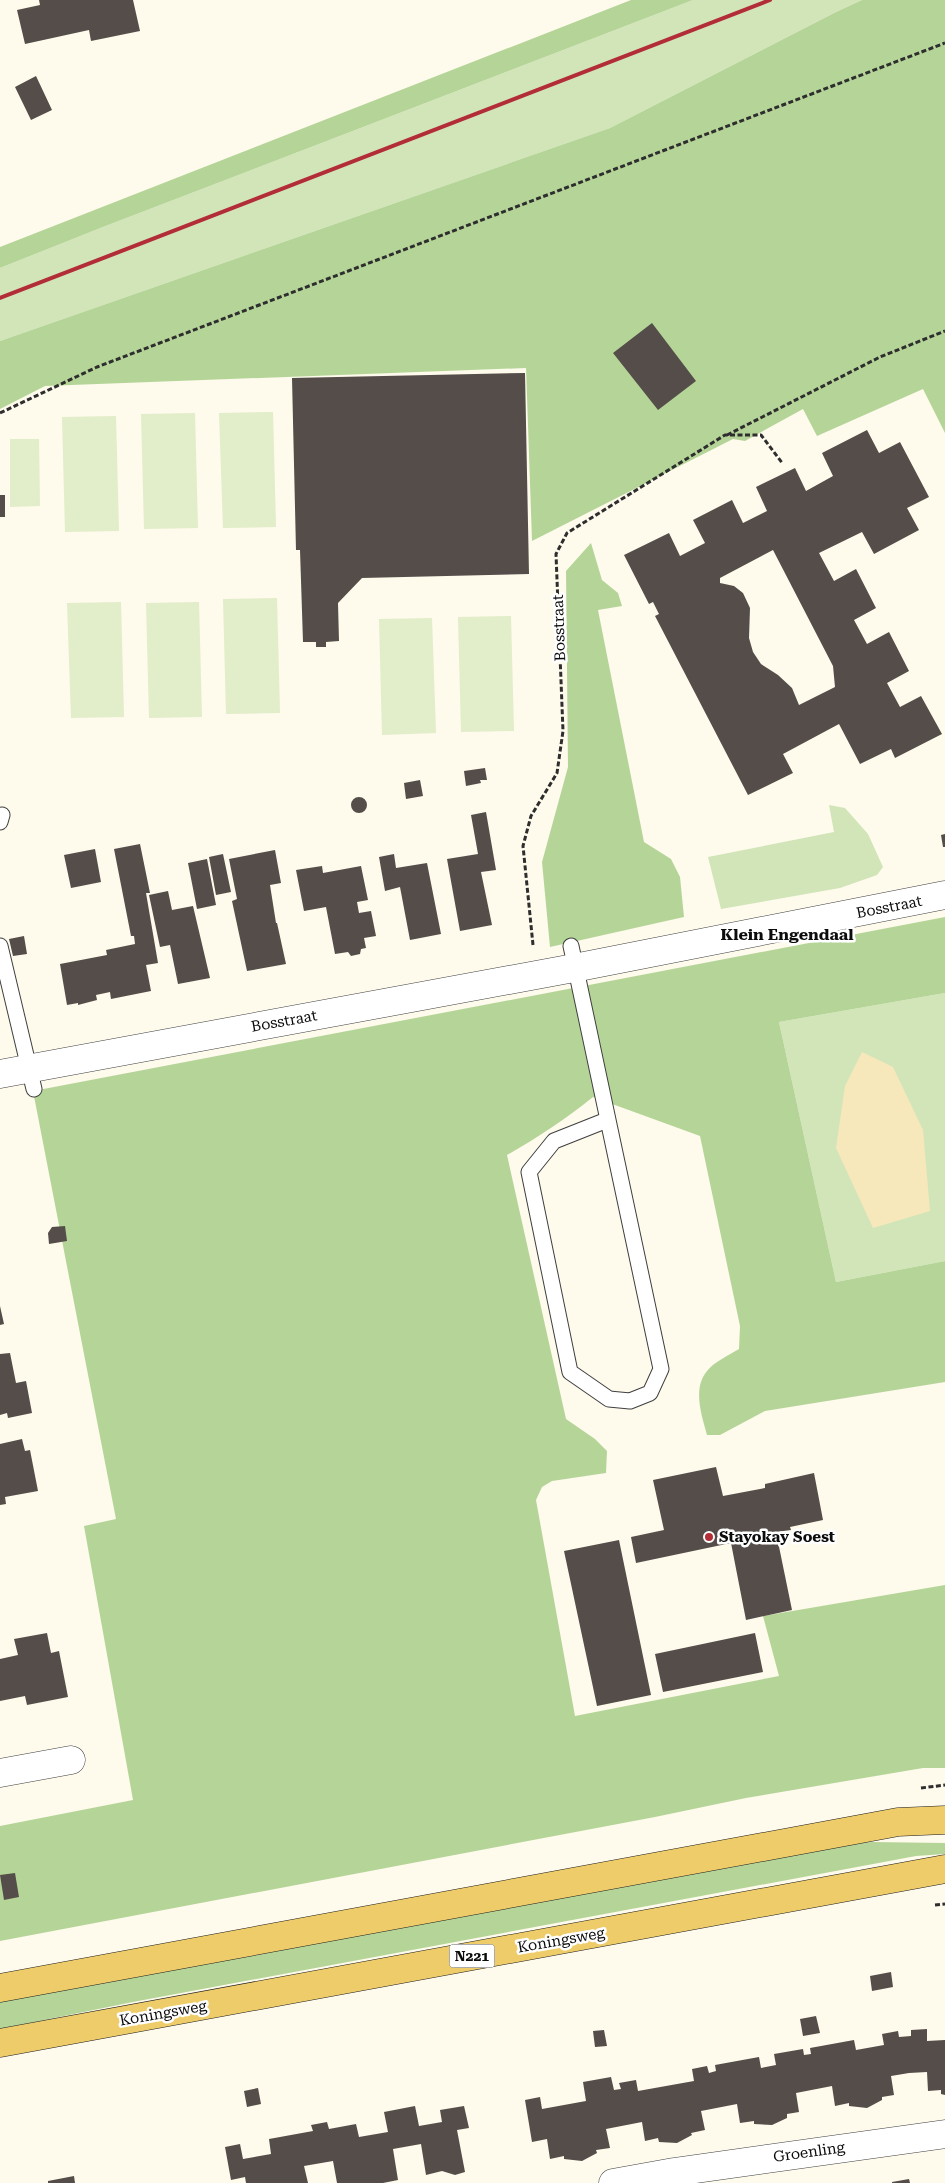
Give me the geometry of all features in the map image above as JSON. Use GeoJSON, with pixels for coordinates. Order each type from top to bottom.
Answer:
{"type":"FeatureCollection","features":[{"type":"Feature","properties":{"kind":"main road"},"geometry":{"type":"LineString","coordinates":[[0,1988],[898,1822],[945,1820]]}},
{"type":"Feature","properties":{"kind":"main road","name":"Koningsweg"},"geometry":{"type":"LineString","coordinates":[[0,2043],[945,1870]]}},
{"type":"Feature","properties":{"kind":"street","name":"Bosstraat"},"geometry":{"type":"LineString","coordinates":[[0,1074],[32,1078],[538,975],[572,957],[945,896]]}},
{"type":"Feature","properties":{"kind":"street"},"geometry":{"type":"LineString","coordinates":[[0,1773],[71,1760]]}},
{"type":"Feature","properties":{"kind":"street","name":"Groenling"},"geometry":{"type":"LineString","coordinates":[[613,2183],[675,2177],[945,2134]]}},
{"type":"Feature","properties":{"kind":"lane"},"geometry":{"type":"LineString","coordinates":[[0,946],[32,1078]]}},
{"type":"Feature","properties":{"kind":"lane"},"geometry":{"type":"LineString","coordinates":[[572,957],[661,1369],[650,1393],[630,1402],[610,1399],[570,1372],[529,1172],[554,1141],[607,1120]]}},
{"type":"Feature","properties":{"kind":"path"},"geometry":{"type":"LineString","coordinates":[[0,413],[97,367],[945,42]]}},
{"type":"Feature","properties":{"kind":"path","name":"Bosstraat"},"geometry":{"type":"LineString","coordinates":[[538,975],[532,937],[523,846],[531,816],[557,773],[562,731],[556,554],[567,532],[725,435],[880,357],[945,331]]}},
{"type":"Feature","properties":{"kind":"path"},"geometry":{"type":"LineString","coordinates":[[725,435],[761,435],[783,464]]}},
{"type":"Feature","properties":{"kind":"green space"},"geometry":{"type":"Polygon","coordinates":[[[631,0],[693,0],[0,268],[0,247],[631,0]]]}},
{"type":"Feature","properties":{"kind":"green space"},"geometry":{"type":"Polygon","coordinates":[[[693,0],[862,0],[610,128],[0,341],[0,268],[693,0]]]}},
{"type":"Feature","properties":{"kind":"green space"},"geometry":{"type":"Polygon","coordinates":[[[862,0],[945,0],[945,433],[923,389],[817,436],[803,409],[745,441],[733,439],[532,541],[526,368],[45,386],[0,409],[0,341],[610,128],[862,0]]]}},
{"type":"Feature","properties":{"kind":"green space"},"geometry":{"type":"Polygon","coordinates":[[[273,412],[276,527],[223,528],[219,413],[273,412]]]}},
{"type":"Feature","properties":{"kind":"green space"},"geometry":{"type":"Polygon","coordinates":[[[195,413],[198,528],[144,529],[141,414],[195,413]]]}},
{"type":"Feature","properties":{"kind":"green space"},"geometry":{"type":"Polygon","coordinates":[[[116,416],[119,531],[65,532],[62,417],[116,416]]]}},
{"type":"Feature","properties":{"kind":"green space"},"geometry":{"type":"Polygon","coordinates":[[[10,439],[39,439],[40,506],[10,507],[10,439]]]}},
{"type":"Feature","properties":{"kind":"green space"},"geometry":{"type":"Polygon","coordinates":[[[591,543],[602,580],[618,593],[622,606],[598,610],[644,842],[671,859],[680,877],[684,917],[550,947],[542,862],[568,767],[566,571],[591,543]]]}},
{"type":"Feature","properties":{"kind":"green space"},"geometry":{"type":"Polygon","coordinates":[[[277,598],[280,713],[226,714],[223,599],[277,598]]]}},
{"type":"Feature","properties":{"kind":"green space"},"geometry":{"type":"Polygon","coordinates":[[[121,602],[124,717],[71,718],[67,603],[121,602]]]}},
{"type":"Feature","properties":{"kind":"green space"},"geometry":{"type":"Polygon","coordinates":[[[199,602],[202,717],[149,718],[146,603],[199,602]]]}},
{"type":"Feature","properties":{"kind":"green space"},"geometry":{"type":"Polygon","coordinates":[[[511,616],[514,731],[461,732],[458,617],[511,616]]]}},
{"type":"Feature","properties":{"kind":"green space"},"geometry":{"type":"Polygon","coordinates":[[[432,618],[436,733],[382,735],[379,619],[432,618]]]}},
{"type":"Feature","properties":{"kind":"green space"},"geometry":{"type":"Polygon","coordinates":[[[829,805],[845,808],[868,834],[883,867],[877,875],[840,888],[721,909],[708,857],[834,832],[829,805]]]}},
{"type":"Feature","properties":{"kind":"green space"},"geometry":{"type":"Polygon","coordinates":[[[945,917],[945,993],[779,1022],[836,1282],[945,1261],[945,1382],[765,1411],[720,1435],[707,1435],[699,1394],[702,1378],[710,1368],[739,1349],[740,1326],[700,1136],[593,1097],[551,1128],[507,1155],[566,1419],[595,1439],[607,1451],[606,1473],[552,1481],[542,1487],[536,1500],[575,1716],[779,1676],[763,1616],[945,1585],[945,1768],[923,1768],[746,1798],[655,1817],[0,1941],[0,1826],[133,1800],[84,1526],[116,1519],[33,1091],[945,917]]]}},
{"type":"Feature","properties":{"kind":"green space"},"geometry":{"type":"Polygon","coordinates":[[[945,993],[945,1261],[836,1282],[779,1022],[945,993]]]}},
{"type":"Feature","properties":{"kind":"green space"},"geometry":{"type":"Polygon","coordinates":[[[873,1842],[945,1843],[945,1854],[916,1856],[133,2002],[0,2029],[0,2001],[835,1844],[873,1842]]]}},
{"type":"Feature","properties":{"kind":"sand"},"geometry":{"type":"Polygon","coordinates":[[[862,1052],[893,1067],[923,1130],[930,1211],[873,1228],[836,1148],[845,1086],[862,1052]]]}},
{"type":"Feature","properties":{"kind":"building"},"geometry":{"type":"Polygon","coordinates":[[[39,0],[133,0],[140,31],[91,41],[89,30],[25,44],[17,10],[40,5],[39,0]]]}},
{"type":"Feature","properties":{"kind":"building"},"geometry":{"type":"Polygon","coordinates":[[[36,76],[52,110],[31,120],[15,87],[36,76]]]}},
{"type":"Feature","properties":{"kind":"building"},"geometry":{"type":"Polygon","coordinates":[[[652,323],[696,381],[658,410],[613,353],[652,323]]]}},
{"type":"Feature","properties":{"kind":"building"},"geometry":{"type":"Polygon","coordinates":[[[525,373],[529,574],[362,578],[338,603],[339,641],[326,642],[326,647],[316,647],[316,642],[303,642],[300,550],[296,550],[292,378],[525,373]]]}},
{"type":"Feature","properties":{"kind":"building"},"geometry":{"type":"Polygon","coordinates":[[[867,430],[879,453],[900,442],[929,497],[907,508],[919,530],[874,554],[862,532],[819,553],[834,581],[856,569],[876,608],[854,620],[867,644],[889,632],[909,671],[887,683],[900,707],[921,696],[942,734],[895,758],[891,749],[860,764],[839,724],[783,754],[793,773],[748,795],[655,616],[659,614],[653,602],[649,604],[624,555],[669,533],[680,556],[705,543],[693,520],[732,500],[743,523],[767,511],[756,487],[795,468],[806,491],[833,476],[822,453],[867,430]],[[773,550],[720,578],[720,583],[734,586],[743,593],[750,608],[749,638],[753,652],[761,664],[778,675],[792,688],[799,705],[835,687],[833,666],[773,550]]]}},
{"type":"Feature","properties":{"kind":"building"},"geometry":{"type":"Polygon","coordinates":[[[0,495],[5,495],[5,517],[0,517],[0,495]]]}},
{"type":"Feature","properties":{"kind":"building"},"geometry":{"type":"Polygon","coordinates":[[[485,768],[487,780],[480,780],[481,783],[466,786],[464,771],[485,768]]]}},
{"type":"Feature","properties":{"kind":"building"},"geometry":{"type":"Polygon","coordinates":[[[420,780],[423,796],[406,799],[404,783],[420,780]]]}},
{"type":"Feature","properties":{"kind":"building"},"geometry":{"type":"Polygon","coordinates":[[[356,797],[362,797],[367,802],[365,811],[356,813],[351,808],[351,802],[356,797]]]}},
{"type":"Feature","properties":{"kind":"building"},"geometry":{"type":"Polygon","coordinates":[[[486,812],[496,870],[481,872],[492,925],[460,931],[447,859],[478,854],[471,815],[486,812]]]}},
{"type":"Feature","properties":{"kind":"building"},"geometry":{"type":"Polygon","coordinates":[[[945,834],[945,847],[943,847],[941,835],[945,834]]]}},
{"type":"Feature","properties":{"kind":"building"},"geometry":{"type":"Polygon","coordinates":[[[140,844],[150,893],[146,893],[158,963],[146,965],[151,991],[111,999],[110,992],[96,995],[97,1000],[78,1005],[78,1003],[67,1005],[60,964],[107,955],[106,950],[135,944],[134,936],[131,936],[114,849],[140,844]]]}},
{"type":"Feature","properties":{"kind":"building"},"geometry":{"type":"Polygon","coordinates":[[[95,849],[101,882],[71,888],[64,855],[95,849]]]}},
{"type":"Feature","properties":{"kind":"building"},"geometry":{"type":"Polygon","coordinates":[[[275,850],[281,883],[270,885],[276,923],[286,964],[247,971],[232,901],[237,899],[229,859],[275,850]]]}},
{"type":"Feature","properties":{"kind":"building"},"geometry":{"type":"Polygon","coordinates":[[[223,854],[231,892],[216,895],[209,857],[223,854]]]}},
{"type":"Feature","properties":{"kind":"building"},"geometry":{"type":"Polygon","coordinates":[[[394,854],[396,868],[427,863],[441,934],[410,940],[400,887],[385,891],[379,857],[394,854]]]}},
{"type":"Feature","properties":{"kind":"building"},"geometry":{"type":"Polygon","coordinates":[[[207,859],[216,905],[197,909],[188,863],[207,859]]]}},
{"type":"Feature","properties":{"kind":"building"},"geometry":{"type":"Polygon","coordinates":[[[322,866],[323,873],[361,866],[368,900],[357,902],[359,913],[371,911],[376,936],[364,938],[366,948],[361,949],[360,954],[351,956],[348,952],[335,954],[326,907],[304,911],[296,870],[322,866]]]}},
{"type":"Feature","properties":{"kind":"building"},"geometry":{"type":"Polygon","coordinates":[[[168,891],[172,910],[193,906],[210,978],[178,984],[170,945],[160,947],[149,895],[168,891]]]}},
{"type":"Feature","properties":{"kind":"building"},"geometry":{"type":"Polygon","coordinates":[[[24,936],[27,954],[13,956],[9,939],[24,936]]]}},
{"type":"Feature","properties":{"kind":"building"},"geometry":{"type":"Polygon","coordinates":[[[65,1226],[67,1241],[49,1244],[48,1233],[52,1227],[65,1226]]]}},
{"type":"Feature","properties":{"kind":"building"},"geometry":{"type":"Polygon","coordinates":[[[0,1306],[4,1324],[0,1325],[0,1306]]]}},
{"type":"Feature","properties":{"kind":"building"},"geometry":{"type":"Polygon","coordinates":[[[10,1353],[16,1383],[26,1381],[32,1413],[8,1418],[7,1413],[0,1415],[0,1354],[10,1353]]]}},
{"type":"Feature","properties":{"kind":"building"},"geometry":{"type":"Polygon","coordinates":[[[22,1439],[25,1451],[30,1450],[38,1491],[5,1497],[6,1504],[0,1505],[0,1444],[22,1439]]]}},
{"type":"Feature","properties":{"kind":"building"},"geometry":{"type":"Polygon","coordinates":[[[716,1467],[723,1496],[765,1488],[765,1484],[814,1473],[823,1520],[790,1527],[791,1530],[776,1532],[792,1610],[746,1620],[731,1543],[636,1563],[631,1537],[664,1530],[653,1480],[716,1467]]]}},
{"type":"Feature","properties":{"kind":"building"},"geometry":{"type":"Polygon","coordinates":[[[619,1540],[651,1695],[597,1706],[564,1551],[619,1540]]]}},
{"type":"Feature","properties":{"kind":"building"},"geometry":{"type":"Polygon","coordinates":[[[47,1633],[51,1653],[59,1651],[68,1697],[27,1705],[25,1696],[0,1701],[0,1659],[18,1655],[14,1639],[47,1633]]]}},
{"type":"Feature","properties":{"kind":"building"},"geometry":{"type":"Polygon","coordinates":[[[755,1633],[763,1672],[663,1692],[655,1654],[755,1633]]]}},
{"type":"Feature","properties":{"kind":"building"},"geometry":{"type":"Polygon","coordinates":[[[15,1873],[19,1897],[4,1900],[0,1875],[15,1873]]]}},
{"type":"Feature","properties":{"kind":"building"},"geometry":{"type":"Polygon","coordinates":[[[891,1972],[893,1987],[872,1991],[870,1976],[891,1972]]]}},
{"type":"Feature","properties":{"kind":"building"},"geometry":{"type":"Polygon","coordinates":[[[816,2016],[820,2033],[803,2036],[800,2019],[816,2016]]]}},
{"type":"Feature","properties":{"kind":"building"},"geometry":{"type":"Polygon","coordinates":[[[927,2029],[927,2041],[945,2040],[945,2095],[941,2094],[941,2090],[928,2091],[927,2072],[909,2073],[891,2076],[894,2095],[882,2097],[882,2100],[867,2108],[849,2106],[849,2103],[835,2106],[832,2086],[796,2093],[799,2112],[787,2114],[787,2118],[772,2125],[754,2124],[754,2121],[740,2123],[737,2104],[701,2111],[705,2130],[691,2133],[692,2135],[677,2143],[659,2142],[658,2138],[645,2141],[642,2122],[606,2129],[610,2148],[596,2150],[597,2153],[582,2161],[564,2159],[564,2156],[550,2159],[547,2139],[532,2142],[525,2100],[540,2097],[542,2109],[586,2101],[583,2082],[611,2077],[614,2090],[621,2089],[619,2083],[636,2080],[638,2091],[694,2081],[692,2069],[707,2066],[709,2073],[716,2071],[715,2065],[759,2057],[761,2068],[776,2065],[774,2054],[803,2049],[804,2055],[811,2054],[810,2048],[854,2040],[856,2050],[884,2045],[882,2034],[898,2031],[899,2037],[911,2036],[911,2030],[927,2029]]]}},
{"type":"Feature","properties":{"kind":"building"},"geometry":{"type":"Polygon","coordinates":[[[604,2030],[607,2046],[595,2047],[593,2031],[604,2030]]]}},
{"type":"Feature","properties":{"kind":"building"},"geometry":{"type":"Polygon","coordinates":[[[258,2088],[261,2104],[247,2107],[244,2091],[258,2088]]]}},
{"type":"Feature","properties":{"kind":"building"},"geometry":{"type":"Polygon","coordinates":[[[415,2106],[419,2126],[442,2122],[440,2110],[464,2106],[469,2128],[457,2130],[465,2172],[455,2175],[442,2171],[426,2175],[421,2144],[393,2149],[398,2180],[383,2183],[337,2183],[333,2161],[304,2166],[308,2183],[246,2183],[245,2177],[231,2180],[225,2147],[240,2144],[243,2159],[271,2154],[269,2139],[313,2131],[311,2125],[327,2122],[329,2129],[356,2124],[359,2137],[388,2132],[384,2112],[415,2106]]]}},
{"type":"Feature","properties":{"kind":"building"},"geometry":{"type":"Polygon","coordinates":[[[74,2176],[75,2183],[48,2183],[48,2181],[74,2176]]]}},
{"type":"Feature","properties":{"kind":"building"},"geometry":{"type":"Polygon","coordinates":[[[909,2179],[910,2183],[892,2183],[892,2182],[909,2179]]]}},
{"type":"Feature","properties":{"kind":"railway"},"geometry":{"type":"LineString","coordinates":[[0,298],[770,0]]}},
{"type":"Feature","properties":{"kind":"place","name":"Stayokay Soest"},"geometry":{"type":"Point","coordinates":[709,1537]}},
{"type":"Feature","properties":{"kind":"district","name":"Klein Engendaal"},"geometry":{"type":"Point","coordinates":[787,934]}}]}
